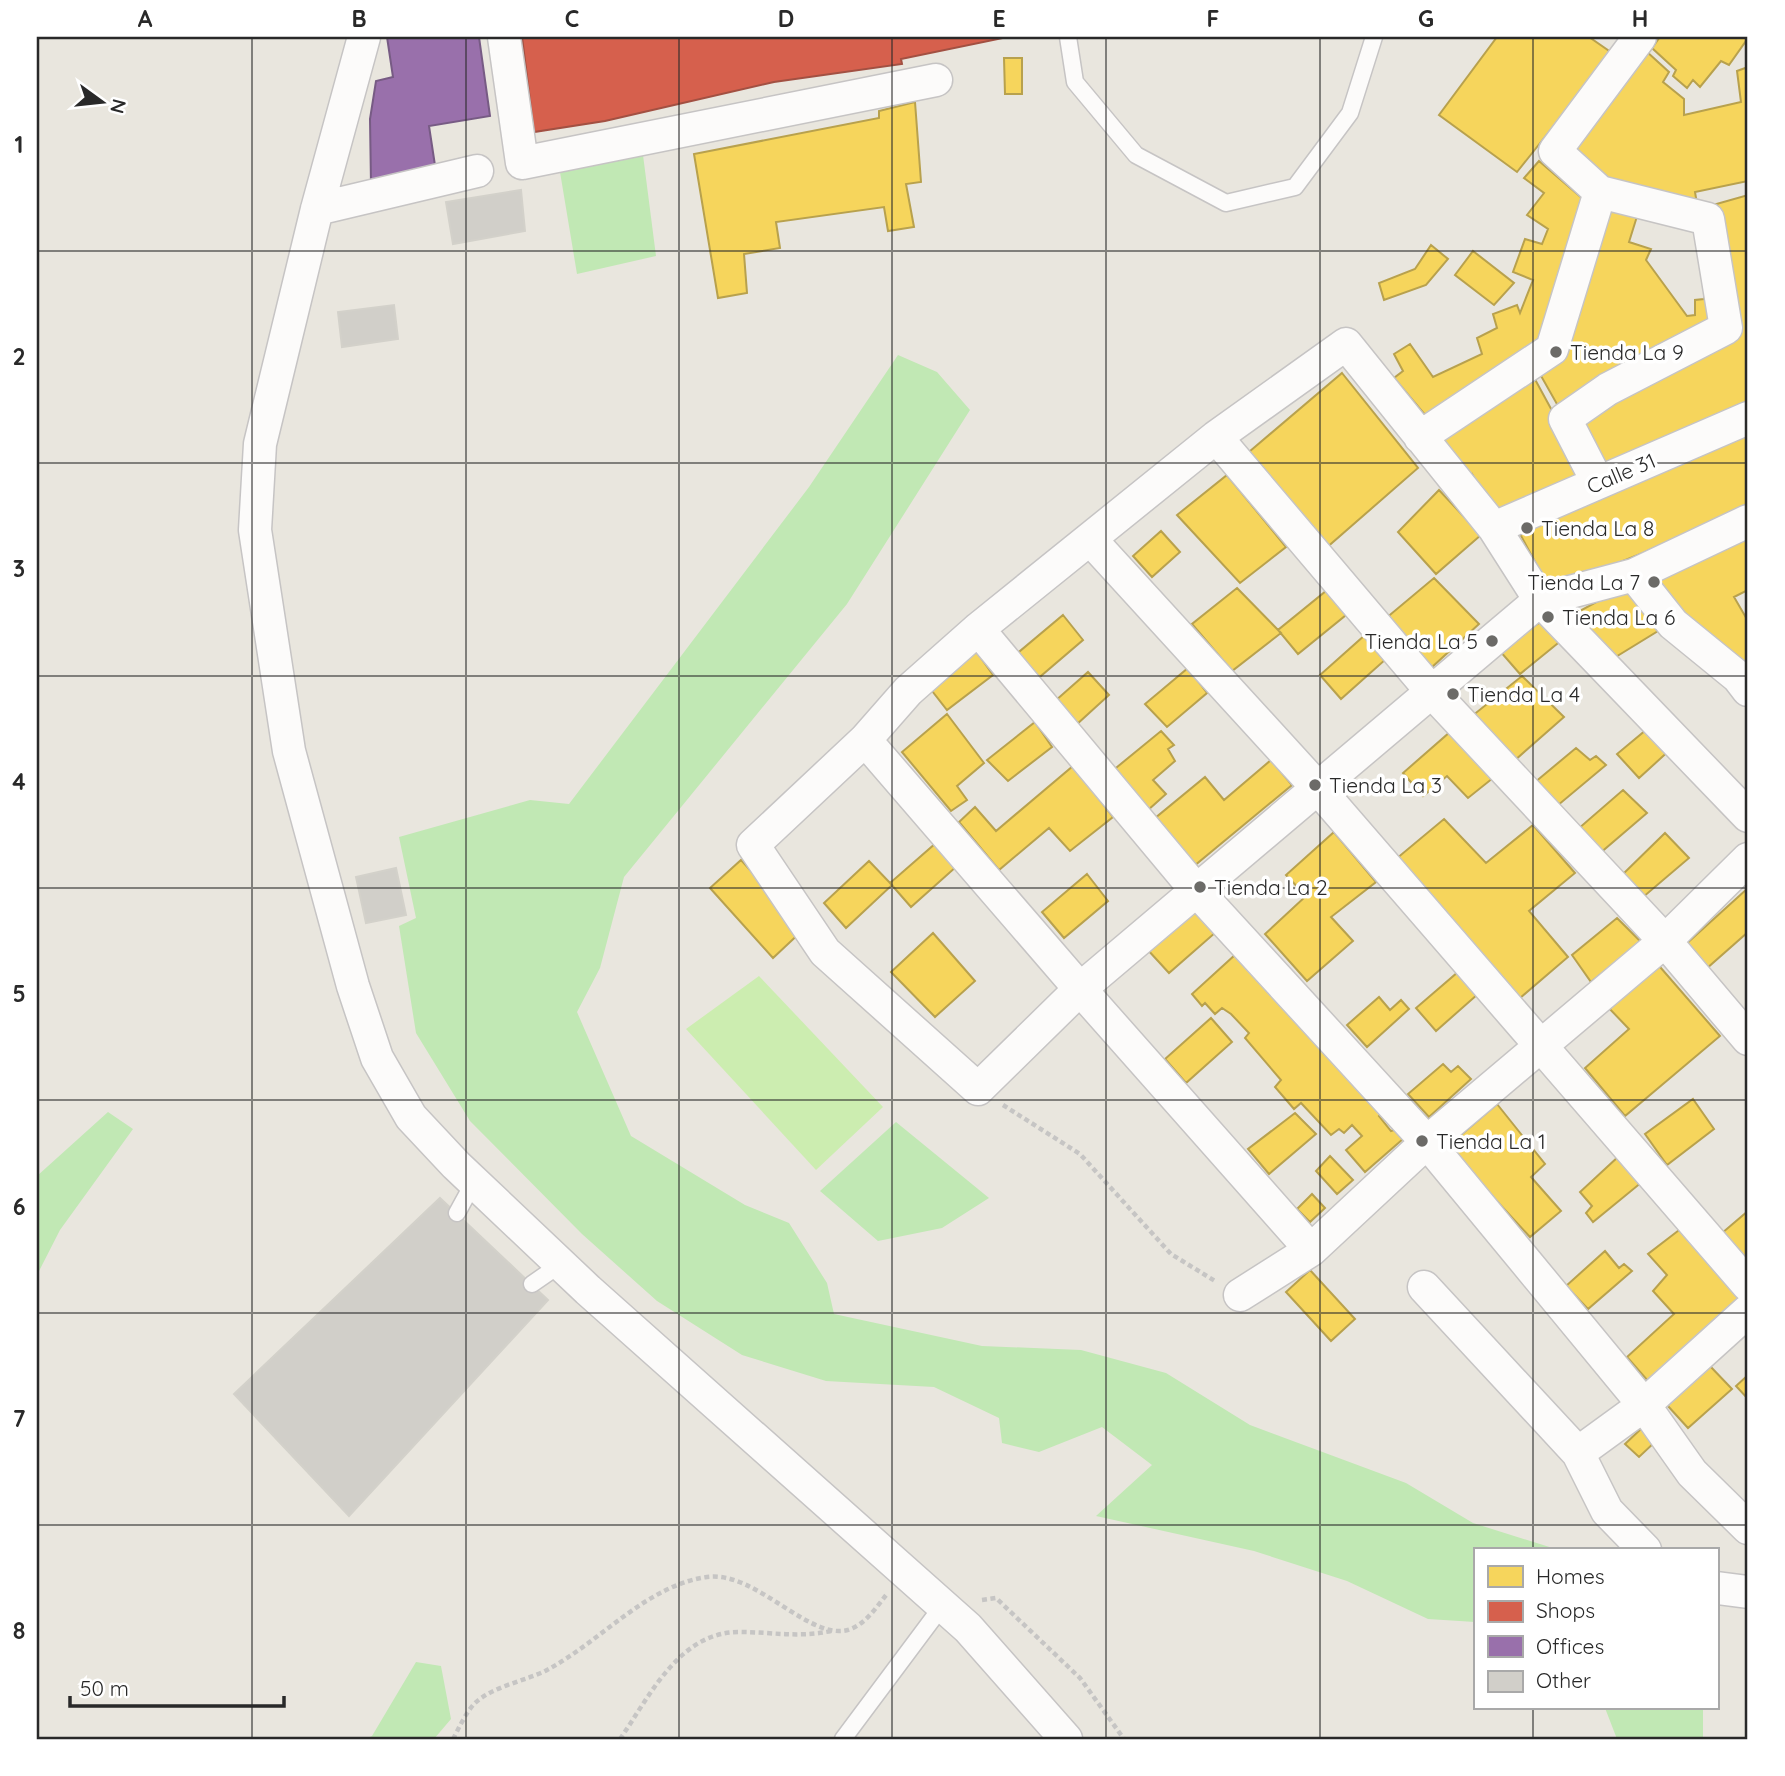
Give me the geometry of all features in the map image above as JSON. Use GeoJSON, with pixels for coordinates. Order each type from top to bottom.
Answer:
{"type":"FeatureCollection","features":[{"type":"Feature","properties":{"kind":"street"},"geometry":{"type":"LineString","coordinates":[[364,37],[317,209],[260,444],[255,530],[289,751],[353,986],[377,1058],[411,1116],[474,1182],[561,1264],[968,1628],[1066,1739]]}},
{"type":"Feature","properties":{"kind":"street"},"geometry":{"type":"LineString","coordinates":[[504,37],[522,163],[936,80]]}},
{"type":"Feature","properties":{"kind":"street"},"geometry":{"type":"LineString","coordinates":[[1598,483],[1565,419],[1608,389],[1726,328],[1708,219],[1600,192],[1555,151],[1640,37]]}},
{"type":"Feature","properties":{"kind":"street"},"geometry":{"type":"LineString","coordinates":[[317,209],[477,170]]}},
{"type":"Feature","properties":{"kind":"street"},"geometry":{"type":"LineString","coordinates":[[1420,437],[1552,349],[1600,192]]}},
{"type":"Feature","properties":{"kind":"street"},"geometry":{"type":"LineString","coordinates":[[1748,521],[1634,575],[1540,600],[1080,989],[978,1089],[825,952],[753,845],[865,740],[908,691],[978,629],[1216,436],[1346,344],[1493,528],[1540,600],[1748,816]]}},
{"type":"Feature","properties":{"kind":"street","name":"Calle 31"},"geometry":{"type":"LineString","coordinates":[[1493,528],[1748,418]]}},
{"type":"Feature","properties":{"kind":"street"},"geometry":{"type":"LineString","coordinates":[[1216,436],[1433,693],[1665,941],[1748,1039]]}},
{"type":"Feature","properties":{"kind":"street"},"geometry":{"type":"LineString","coordinates":[[1090,539],[1318,789],[1748,1285]]}},
{"type":"Feature","properties":{"kind":"street"},"geometry":{"type":"LineString","coordinates":[[1634,575],[1673,624],[1738,677],[1748,690]]}},
{"type":"Feature","properties":{"kind":"street"},"geometry":{"type":"LineString","coordinates":[[978,629],[1196,890],[1427,1142],[1644,1405],[1692,1473],[1748,1528]]}},
{"type":"Feature","properties":{"kind":"street"},"geometry":{"type":"LineString","coordinates":[[865,740],[1311,1250]]}},
{"type":"Feature","properties":{"kind":"street"},"geometry":{"type":"LineString","coordinates":[[1240,1295],[1311,1250],[1427,1142],[1665,941],[1748,859]]}},
{"type":"Feature","properties":{"kind":"street"},"geometry":{"type":"LineString","coordinates":[[1424,1287],[1578,1453],[1607,1511],[1643,1548]]}},
{"type":"Feature","properties":{"kind":"street"},"geometry":{"type":"LineString","coordinates":[[1578,1453],[1644,1405],[1748,1311]]}},
{"type":"Feature","properties":{"kind":"street"},"geometry":{"type":"LineString","coordinates":[[1718,1588],[1748,1592]]}},
{"type":"Feature","properties":{"kind":"lane"},"geometry":{"type":"LineString","coordinates":[[1068,37],[1075,82],[1136,155],[1226,203],[1295,187],[1350,113],[1374,37]]}},
{"type":"Feature","properties":{"kind":"lane"},"geometry":{"type":"LineString","coordinates":[[457,1213],[474,1182]]}},
{"type":"Feature","properties":{"kind":"lane"},"geometry":{"type":"LineString","coordinates":[[532,1284],[561,1264]]}},
{"type":"Feature","properties":{"kind":"lane"},"geometry":{"type":"LineString","coordinates":[[843,1739],[943,1605]]}},
{"type":"Feature","properties":{"kind":"path"},"geometry":{"type":"LineString","coordinates":[[978,1089],[1080,1154],[1171,1254],[1240,1295]]}},
{"type":"Feature","properties":{"kind":"path"},"geometry":{"type":"LineString","coordinates":[[620,1739],[680,1655],[701,1639],[723,1633],[804,1637],[852,1629],[867,1618],[905,1572]]}},
{"type":"Feature","properties":{"kind":"path"},"geometry":{"type":"LineString","coordinates":[[453,1739],[474,1703],[570,1657],[674,1586],[709,1577],[745,1582],[815,1625],[832,1631]]}},
{"type":"Feature","properties":{"kind":"path"},"geometry":{"type":"LineString","coordinates":[[943,1605],[996,1598],[1080,1678],[1124,1739]]}},
{"type":"Feature","properties":{"kind":"green space"},"geometry":{"type":"Polygon","coordinates":[[[643,155],[656,256],[577,274],[560,172],[643,155]]]}},
{"type":"Feature","properties":{"kind":"green space"},"geometry":{"type":"Polygon","coordinates":[[[898,355],[937,372],[970,410],[847,604],[624,877],[600,968],[577,1012],[631,1136],[745,1205],[789,1223],[827,1283],[834,1314],[982,1346],[1081,1350],[1166,1373],[1250,1425],[1406,1483],[1473,1523],[1553,1548],[1474,1548],[1474,1622],[1428,1619],[1347,1581],[1254,1551],[1096,1516],[1152,1465],[1102,1427],[1039,1452],[1002,1443],[999,1418],[934,1387],[826,1381],[742,1355],[657,1301],[582,1234],[470,1121],[416,1033],[399,926],[416,918],[399,837],[530,800],[569,804],[809,487],[898,355]]]}},
{"type":"Feature","properties":{"kind":"green space"},"geometry":{"type":"Polygon","coordinates":[[[759,976],[883,1107],[816,1170],[686,1029],[759,976]]]}},
{"type":"Feature","properties":{"kind":"green space"},"geometry":{"type":"Polygon","coordinates":[[[108,1112],[133,1129],[60,1230],[37,1275],[37,1176],[108,1112]]]}},
{"type":"Feature","properties":{"kind":"green space"},"geometry":{"type":"Polygon","coordinates":[[[896,1122],[989,1198],[942,1228],[878,1241],[820,1191],[896,1122]]]}},
{"type":"Feature","properties":{"kind":"green space"},"geometry":{"type":"Polygon","coordinates":[[[416,1662],[441,1666],[451,1719],[434,1739],[365,1739],[372,1736],[416,1662]]]}},
{"type":"Feature","properties":{"kind":"green space"},"geometry":{"type":"Polygon","coordinates":[[[1606,1710],[1703,1710],[1703,1739],[1617,1739],[1606,1710]]]}},
{"type":"Feature","properties":{"kind":"building: Homes"},"geometry":{"type":"Polygon","coordinates":[[[1497,37],[1589,37],[1612,53],[1517,172],[1439,115],[1497,37]]]}},
{"type":"Feature","properties":{"kind":"building: Homes"},"geometry":{"type":"Polygon","coordinates":[[[1660,37],[1748,38],[1729,65],[1721,61],[1700,87],[1693,80],[1687,88],[1673,76],[1676,70],[1652,48],[1660,37]]]}},
{"type":"Feature","properties":{"kind":"building: Homes"},"geometry":{"type":"Polygon","coordinates":[[[1646,51],[1669,72],[1663,82],[1684,99],[1684,115],[1741,102],[1737,71],[1748,67],[1748,181],[1695,192],[1698,210],[1603,183],[1573,158],[1582,133],[1646,51]]]}},
{"type":"Feature","properties":{"kind":"building: Homes"},"geometry":{"type":"Polygon","coordinates":[[[1004,58],[1022,58],[1022,94],[1005,94],[1004,58]]]}},
{"type":"Feature","properties":{"kind":"building: Homes"},"geometry":{"type":"Polygon","coordinates":[[[915,102],[921,182],[906,184],[914,227],[888,231],[884,207],[776,222],[780,248],[744,254],[747,293],[718,298],[694,154],[879,118],[879,111],[915,102]]]}},
{"type":"Feature","properties":{"kind":"building: Homes"},"geometry":{"type":"Polygon","coordinates":[[[1539,161],[1590,205],[1545,342],[1431,422],[1394,378],[1403,371],[1394,354],[1410,344],[1433,377],[1482,354],[1477,338],[1497,328],[1493,314],[1517,305],[1520,313],[1533,280],[1513,272],[1525,239],[1542,244],[1548,229],[1527,215],[1544,193],[1524,178],[1539,161]]]}},
{"type":"Feature","properties":{"kind":"building: Homes"},"geometry":{"type":"Polygon","coordinates":[[[1748,195],[1748,401],[1598,471],[1575,425],[1732,338],[1713,205],[1748,195]]]}},
{"type":"Feature","properties":{"kind":"building: Homes"},"geometry":{"type":"Polygon","coordinates":[[[1607,200],[1639,210],[1629,242],[1651,249],[1646,260],[1687,316],[1695,315],[1695,300],[1704,299],[1706,293],[1722,322],[1562,413],[1536,367],[1607,200]]]}},
{"type":"Feature","properties":{"kind":"building: Homes"},"geometry":{"type":"Polygon","coordinates":[[[1431,245],[1448,259],[1426,285],[1384,300],[1379,283],[1415,269],[1431,245]]]}},
{"type":"Feature","properties":{"kind":"building: Homes"},"geometry":{"type":"Polygon","coordinates":[[[1473,251],[1514,283],[1494,305],[1455,275],[1473,251]]]}},
{"type":"Feature","properties":{"kind":"building: Homes"},"geometry":{"type":"Polygon","coordinates":[[[1531,372],[1586,473],[1495,515],[1472,474],[1466,478],[1439,431],[1531,372]]]}},
{"type":"Feature","properties":{"kind":"building: Homes"},"geometry":{"type":"Polygon","coordinates":[[[1342,373],[1418,468],[1325,549],[1243,457],[1342,373]]]}},
{"type":"Feature","properties":{"kind":"building: Homes"},"geometry":{"type":"Polygon","coordinates":[[[1748,431],[1748,505],[1643,553],[1550,590],[1519,532],[1748,431]]]}},
{"type":"Feature","properties":{"kind":"building: Homes"},"geometry":{"type":"Polygon","coordinates":[[[1227,475],[1286,547],[1240,583],[1177,515],[1227,475]]]}},
{"type":"Feature","properties":{"kind":"building: Homes"},"geometry":{"type":"Polygon","coordinates":[[[1439,490],[1481,535],[1436,574],[1398,532],[1439,490]]]}},
{"type":"Feature","properties":{"kind":"building: Homes"},"geometry":{"type":"Polygon","coordinates":[[[1161,531],[1180,552],[1152,577],[1133,556],[1161,531]]]}},
{"type":"Feature","properties":{"kind":"building: Homes"},"geometry":{"type":"Polygon","coordinates":[[[1748,535],[1748,590],[1734,597],[1748,621],[1748,673],[1704,636],[1654,582],[1748,535]]]}},
{"type":"Feature","properties":{"kind":"building: Homes"},"geometry":{"type":"Polygon","coordinates":[[[1434,578],[1479,624],[1431,668],[1385,619],[1434,578]]]}},
{"type":"Feature","properties":{"kind":"building: Homes"},"geometry":{"type":"Polygon","coordinates":[[[1624,587],[1658,631],[1614,658],[1576,613],[1624,587]]]}},
{"type":"Feature","properties":{"kind":"building: Homes"},"geometry":{"type":"Polygon","coordinates":[[[1237,588],[1281,633],[1232,671],[1192,624],[1237,588]]]}},
{"type":"Feature","properties":{"kind":"building: Homes"},"geometry":{"type":"Polygon","coordinates":[[[1326,591],[1346,615],[1298,654],[1278,630],[1326,591]]]}},
{"type":"Feature","properties":{"kind":"building: Homes"},"geometry":{"type":"Polygon","coordinates":[[[1063,615],[1083,640],[1035,681],[1014,656],[1063,615]]]}},
{"type":"Feature","properties":{"kind":"building: Homes"},"geometry":{"type":"Polygon","coordinates":[[[1548,617],[1568,635],[1520,674],[1499,650],[1548,617]]]}},
{"type":"Feature","properties":{"kind":"building: Homes"},"geometry":{"type":"Polygon","coordinates":[[[1365,635],[1386,659],[1341,699],[1320,675],[1365,635]]]}},
{"type":"Feature","properties":{"kind":"building: Homes"},"geometry":{"type":"Polygon","coordinates":[[[976,651],[993,675],[947,710],[929,687],[976,651]]]}},
{"type":"Feature","properties":{"kind":"building: Homes"},"geometry":{"type":"Polygon","coordinates":[[[1188,668],[1207,693],[1167,727],[1145,704],[1188,668]]]}},
{"type":"Feature","properties":{"kind":"building: Homes"},"geometry":{"type":"Polygon","coordinates":[[[1088,672],[1109,695],[1076,725],[1055,701],[1088,672]]]}},
{"type":"Feature","properties":{"kind":"building: Homes"},"geometry":{"type":"Polygon","coordinates":[[[1522,676],[1564,717],[1514,761],[1472,716],[1522,676]]]}},
{"type":"Feature","properties":{"kind":"building: Homes"},"geometry":{"type":"Polygon","coordinates":[[[947,714],[984,763],[957,786],[967,800],[951,811],[902,752],[947,714]]]}},
{"type":"Feature","properties":{"kind":"building: Homes"},"geometry":{"type":"Polygon","coordinates":[[[1035,722],[1052,747],[1008,781],[987,760],[1035,722]]]}},
{"type":"Feature","properties":{"kind":"building: Homes"},"geometry":{"type":"Polygon","coordinates":[[[1652,725],[1672,748],[1639,778],[1617,754],[1652,725]]]}},
{"type":"Feature","properties":{"kind":"building: Homes"},"geometry":{"type":"Polygon","coordinates":[[[1161,731],[1174,745],[1168,749],[1175,761],[1153,780],[1166,794],[1148,810],[1111,772],[1161,731]]]}},
{"type":"Feature","properties":{"kind":"building: Homes"},"geometry":{"type":"Polygon","coordinates":[[[1450,732],[1493,778],[1468,798],[1447,776],[1423,796],[1403,773],[1450,732]]]}},
{"type":"Feature","properties":{"kind":"building: Homes"},"geometry":{"type":"Polygon","coordinates":[[[1576,748],[1590,760],[1596,756],[1606,765],[1557,806],[1534,783],[1576,748]]]}},
{"type":"Feature","properties":{"kind":"building: Homes"},"geometry":{"type":"Polygon","coordinates":[[[1271,760],[1292,785],[1194,866],[1154,819],[1205,777],[1224,800],[1271,760]]]}},
{"type":"Feature","properties":{"kind":"building: Homes"},"geometry":{"type":"Polygon","coordinates":[[[1073,766],[1113,817],[1070,851],[1049,828],[999,870],[959,822],[975,807],[996,831],[1073,766]]]}},
{"type":"Feature","properties":{"kind":"building: Homes"},"geometry":{"type":"Polygon","coordinates":[[[1623,790],[1647,813],[1599,854],[1578,829],[1623,790]]]}},
{"type":"Feature","properties":{"kind":"building: Homes"},"geometry":{"type":"Polygon","coordinates":[[[1444,819],[1486,863],[1533,825],[1575,873],[1529,911],[1568,957],[1520,998],[1396,859],[1444,819]]]}},
{"type":"Feature","properties":{"kind":"building: Homes"},"geometry":{"type":"Polygon","coordinates":[[[1334,832],[1376,882],[1331,917],[1353,941],[1307,981],[1265,934],[1306,896],[1286,875],[1334,832]]]}},
{"type":"Feature","properties":{"kind":"building: Homes"},"geometry":{"type":"Polygon","coordinates":[[[1665,833],[1689,858],[1642,898],[1621,876],[1665,833]]]}},
{"type":"Feature","properties":{"kind":"building: Homes"},"geometry":{"type":"Polygon","coordinates":[[[936,843],[957,866],[911,907],[890,883],[936,843]]]}},
{"type":"Feature","properties":{"kind":"building: Homes"},"geometry":{"type":"Polygon","coordinates":[[[741,860],[804,929],[773,958],[710,888],[741,860]]]}},
{"type":"Feature","properties":{"kind":"building: Homes"},"geometry":{"type":"Polygon","coordinates":[[[869,861],[892,885],[846,928],[824,903],[869,861]]]}},
{"type":"Feature","properties":{"kind":"building: Homes"},"geometry":{"type":"Polygon","coordinates":[[[1087,874],[1108,901],[1064,938],[1042,912],[1087,874]]]}},
{"type":"Feature","properties":{"kind":"building: Homes"},"geometry":{"type":"Polygon","coordinates":[[[1748,888],[1748,932],[1706,969],[1685,945],[1748,888]]]}},
{"type":"Feature","properties":{"kind":"building: Homes"},"geometry":{"type":"Polygon","coordinates":[[[1195,908],[1216,932],[1169,973],[1147,949],[1195,908]]]}},
{"type":"Feature","properties":{"kind":"building: Homes"},"geometry":{"type":"Polygon","coordinates":[[[1617,918],[1641,942],[1591,982],[1572,955],[1617,918]]]}},
{"type":"Feature","properties":{"kind":"building: Homes"},"geometry":{"type":"Polygon","coordinates":[[[933,933],[975,981],[935,1017],[891,972],[933,933]]]}},
{"type":"Feature","properties":{"kind":"building: Homes"},"geometry":{"type":"Polygon","coordinates":[[[1236,954],[1381,1114],[1379,1116],[1391,1131],[1394,1130],[1403,1139],[1365,1172],[1346,1150],[1362,1136],[1352,1125],[1344,1133],[1339,1129],[1331,1135],[1301,1103],[1294,1109],[1275,1087],[1281,1080],[1245,1038],[1249,1033],[1231,1014],[1222,1008],[1215,1014],[1205,1003],[1202,1006],[1192,994],[1236,954]]]}},
{"type":"Feature","properties":{"kind":"building: Homes"},"geometry":{"type":"Polygon","coordinates":[[[1654,960],[1720,1036],[1625,1116],[1585,1068],[1629,1029],[1605,1004],[1654,960]]]}},
{"type":"Feature","properties":{"kind":"building: Homes"},"geometry":{"type":"Polygon","coordinates":[[[1458,972],[1478,994],[1436,1031],[1416,1008],[1458,972]]]}},
{"type":"Feature","properties":{"kind":"building: Homes"},"geometry":{"type":"Polygon","coordinates":[[[1379,997],[1390,1010],[1401,1000],[1409,1009],[1367,1047],[1347,1025],[1379,997]]]}},
{"type":"Feature","properties":{"kind":"building: Homes"},"geometry":{"type":"Polygon","coordinates":[[[1211,1018],[1232,1042],[1186,1083],[1165,1059],[1211,1018]]]}},
{"type":"Feature","properties":{"kind":"building: Homes"},"geometry":{"type":"Polygon","coordinates":[[[1443,1064],[1451,1072],[1458,1066],[1471,1079],[1429,1117],[1408,1094],[1443,1064]]]}},
{"type":"Feature","properties":{"kind":"building: Homes"},"geometry":{"type":"Polygon","coordinates":[[[1693,1099],[1714,1129],[1667,1165],[1645,1134],[1693,1099]]]}},
{"type":"Feature","properties":{"kind":"building: Homes"},"geometry":{"type":"Polygon","coordinates":[[[1497,1104],[1545,1164],[1531,1177],[1561,1211],[1530,1237],[1447,1147],[1497,1104]]]}},
{"type":"Feature","properties":{"kind":"building: Homes"},"geometry":{"type":"Polygon","coordinates":[[[1295,1113],[1316,1134],[1269,1174],[1248,1149],[1295,1113]]]}},
{"type":"Feature","properties":{"kind":"building: Homes"},"geometry":{"type":"Polygon","coordinates":[[[1330,1156],[1353,1180],[1337,1194],[1316,1171],[1330,1156]]]}},
{"type":"Feature","properties":{"kind":"building: Homes"},"geometry":{"type":"Polygon","coordinates":[[[1619,1156],[1642,1182],[1593,1222],[1586,1213],[1592,1206],[1580,1192],[1619,1156]]]}},
{"type":"Feature","properties":{"kind":"building: Homes"},"geometry":{"type":"Polygon","coordinates":[[[1312,1194],[1325,1208],[1310,1222],[1297,1209],[1312,1194]]]}},
{"type":"Feature","properties":{"kind":"building: Homes"},"geometry":{"type":"Polygon","coordinates":[[[1748,1211],[1748,1262],[1722,1233],[1748,1211]]]}},
{"type":"Feature","properties":{"kind":"building: Homes"},"geometry":{"type":"Polygon","coordinates":[[[1683,1227],[1743,1296],[1648,1381],[1627,1357],[1674,1314],[1653,1291],[1667,1275],[1648,1254],[1683,1227]]]}},
{"type":"Feature","properties":{"kind":"building: Homes"},"geometry":{"type":"Polygon","coordinates":[[[1605,1251],[1619,1268],[1624,1264],[1632,1271],[1588,1309],[1566,1286],[1605,1251]]]}},
{"type":"Feature","properties":{"kind":"building: Homes"},"geometry":{"type":"Polygon","coordinates":[[[1310,1270],[1355,1319],[1331,1341],[1286,1292],[1310,1270]]]}},
{"type":"Feature","properties":{"kind":"building: Homes"},"geometry":{"type":"Polygon","coordinates":[[[1709,1365],[1732,1389],[1688,1428],[1667,1405],[1709,1365]]]}},
{"type":"Feature","properties":{"kind":"building: Homes"},"geometry":{"type":"Polygon","coordinates":[[[1748,1375],[1748,1399],[1736,1386],[1748,1375]]]}},
{"type":"Feature","properties":{"kind":"building: Homes"},"geometry":{"type":"Polygon","coordinates":[[[1643,1427],[1656,1441],[1639,1457],[1625,1444],[1643,1427]]]}},
{"type":"Feature","properties":{"kind":"building: Shops"},"geometry":{"type":"Polygon","coordinates":[[[522,37],[1003,38],[901,59],[902,64],[774,82],[605,121],[534,132],[522,37]]]}},
{"type":"Feature","properties":{"kind":"building: Offices"},"geometry":{"type":"Polygon","coordinates":[[[387,37],[479,37],[490,116],[429,126],[436,172],[371,184],[370,119],[376,81],[393,77],[387,37]]]}},
{"type":"Feature","properties":{"kind":"building: Other"},"geometry":{"type":"Polygon","coordinates":[[[521,190],[525,231],[453,244],[446,202],[521,190]]]}},
{"type":"Feature","properties":{"kind":"building: Other"},"geometry":{"type":"Polygon","coordinates":[[[394,305],[398,339],[342,347],[338,312],[394,305]]]}},
{"type":"Feature","properties":{"kind":"building: Other"},"geometry":{"type":"Polygon","coordinates":[[[396,868],[406,915],[366,923],[356,877],[396,868]]]}},
{"type":"Feature","properties":{"kind":"building: Other"},"geometry":{"type":"Polygon","coordinates":[[[440,1198],[548,1300],[349,1516],[234,1394],[440,1198]]]}},
{"type":"Feature","properties":{"kind":"place","name":"Tienda La 9"},"geometry":{"type":"Point","coordinates":[1556,352]}},
{"type":"Feature","properties":{"kind":"place","name":"Tienda La 8"},"geometry":{"type":"Point","coordinates":[1527,528]}},
{"type":"Feature","properties":{"kind":"place","name":"Tienda La 7"},"geometry":{"type":"Point","coordinates":[1654,582]}},
{"type":"Feature","properties":{"kind":"place","name":"Tienda La 6"},"geometry":{"type":"Point","coordinates":[1548,617]}},
{"type":"Feature","properties":{"kind":"place","name":"Tienda La 5"},"geometry":{"type":"Point","coordinates":[1492,641]}},
{"type":"Feature","properties":{"kind":"place","name":"Tienda La 4"},"geometry":{"type":"Point","coordinates":[1453,694]}},
{"type":"Feature","properties":{"kind":"place","name":"Tienda La 3"},"geometry":{"type":"Point","coordinates":[1315,785]}},
{"type":"Feature","properties":{"kind":"place","name":"Tienda La 2"},"geometry":{"type":"Point","coordinates":[1200,887]}},
{"type":"Feature","properties":{"kind":"place","name":"Tienda La 1"},"geometry":{"type":"Point","coordinates":[1422,1141]}}]}
